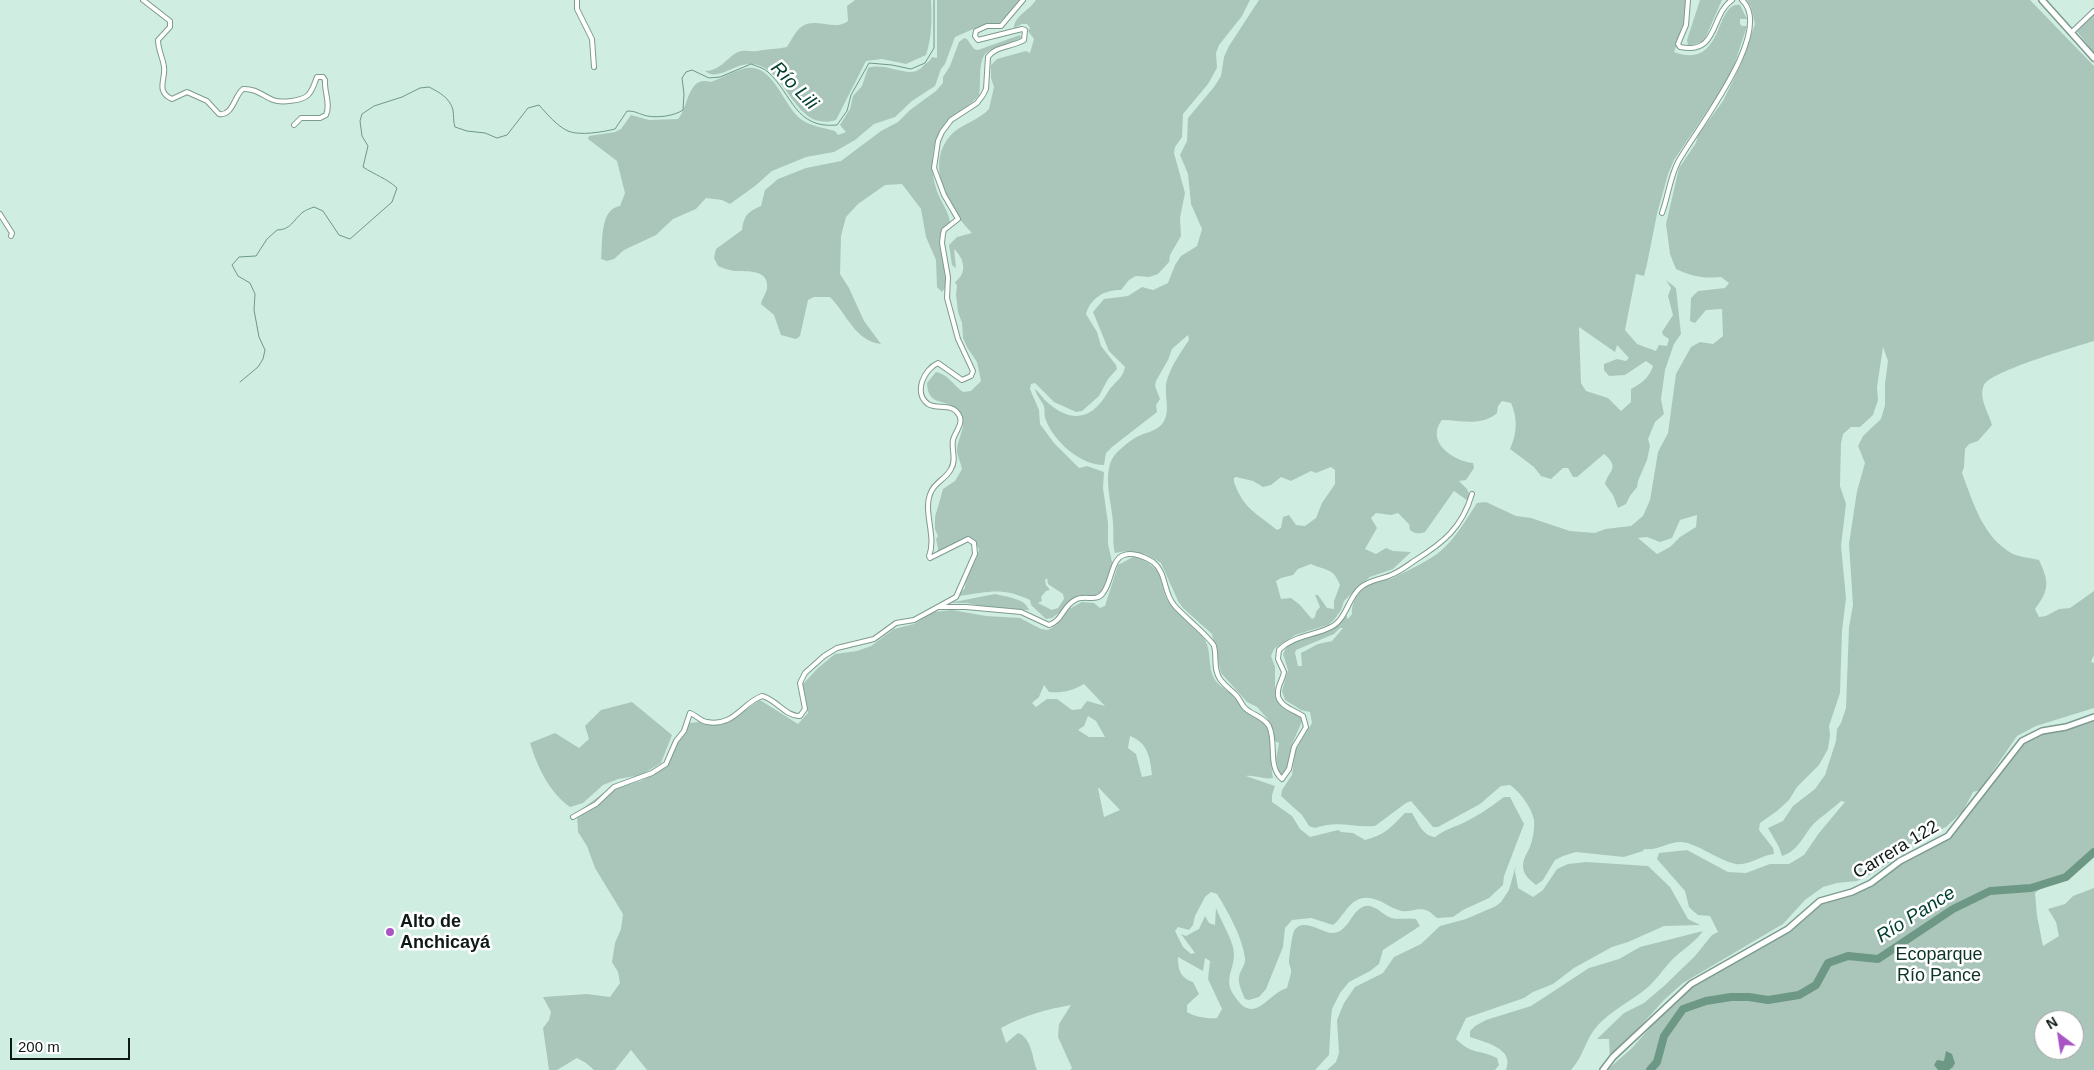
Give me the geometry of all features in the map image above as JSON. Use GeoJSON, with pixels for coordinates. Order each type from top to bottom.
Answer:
{"type":"FeatureCollection","features":[{"type":"Feature","properties":{"kind":"street"},"geometry":{"type":"LineString","coordinates":[[143,0],[170,22],[170,27],[158,40],[164,67],[162,85],[168,97],[172,99],[187,92],[207,101],[219,114],[224,115],[243,89],[256,91],[273,100],[286,101],[306,97],[313,88],[317,77],[323,77],[328,104],[326,115],[320,118],[301,118],[294,125]]}},
{"type":"Feature","properties":{"kind":"street"},"geometry":{"type":"LineString","coordinates":[[577,0],[577,9],[592,39],[594,67]]}},
{"type":"Feature","properties":{"kind":"street"},"geometry":{"type":"LineString","coordinates":[[573,817],[596,804],[614,787],[652,773],[666,764],[676,741],[684,731],[690,713],[701,720],[718,722],[734,717],[762,696],[774,701],[794,716],[800,716],[805,709],[800,683],[805,673],[824,656],[837,648],[874,639],[896,623],[914,620],[956,597],[959,593],[972,560],[975,548],[974,543],[968,539],[929,558],[932,546],[930,494],[937,483],[952,468],[955,452],[953,440],[960,421],[960,415],[949,407],[932,406],[927,403],[922,396],[921,387],[929,369],[938,363],[962,380],[968,379],[973,371],[958,339],[947,298],[948,277],[942,243],[943,234],[944,230],[958,219],[944,194],[934,168],[938,140],[951,120],[977,103],[986,89],[986,63],[990,53],[1020,43],[1024,40],[1025,34],[1025,30],[1022,29],[978,40],[975,36],[976,31],[987,26],[1001,26],[1023,0]]}},
{"type":"Feature","properties":{"kind":"street"},"geometry":{"type":"LineString","coordinates":[[1688,0],[1686,25],[1678,44],[1684,48],[1705,44],[1710,38],[1726,5],[1732,0]]}},
{"type":"Feature","properties":{"kind":"street"},"geometry":{"type":"LineString","coordinates":[[1662,213],[1677,163],[1734,73],[1750,24],[1749,10],[1742,0]]}},
{"type":"Feature","properties":{"kind":"street"},"geometry":{"type":"LineString","coordinates":[[2042,0],[2094,58]]}},
{"type":"Feature","properties":{"kind":"street"},"geometry":{"type":"LineString","coordinates":[[2072,32],[2094,11]]}},
{"type":"Feature","properties":{"kind":"street"},"geometry":{"type":"LineString","coordinates":[[0,214],[8,224],[12,233],[11,236]]}},
{"type":"Feature","properties":{"kind":"street"},"geometry":{"type":"LineString","coordinates":[[937,608],[966,606],[1021,612],[1049,625],[1058,620],[1064,609],[1074,600],[1083,597],[1094,599],[1101,596],[1111,579],[1114,562],[1120,557],[1128,554],[1143,556],[1157,566],[1164,577],[1166,592],[1174,605],[1210,639],[1214,646],[1216,672],[1220,679],[1237,695],[1246,708],[1257,714],[1268,725],[1273,737],[1274,769],[1282,779],[1289,769],[1294,747],[1306,727],[1303,716],[1284,705],[1278,695],[1284,672],[1278,659],[1279,650],[1295,639],[1334,626],[1347,608],[1352,596],[1369,581],[1393,575],[1439,546],[1460,524],[1472,494]]}},
{"type":"Feature","properties":{"kind":"street","name":"Carrera 122"},"geometry":{"type":"LineString","coordinates":[[1603,1070],[1650,1020],[1690,984],[1788,929],[1820,901],[1852,892],[1871,883],[1900,861],[1948,836],[2022,741],[2042,732],[2066,727],[2094,717]]}},
{"type":"Feature","properties":{"kind":"green space"},"geometry":{"type":"Polygon","coordinates":[[[855,0],[931,0],[929,41],[926,55],[906,64],[882,59],[866,61],[836,120],[824,122],[805,114],[777,78],[759,66],[741,65],[719,74],[705,71],[719,67],[740,51],[787,47],[797,31],[807,24],[842,24],[848,21],[847,6],[855,0]]]}},
{"type":"Feature","properties":{"kind":"green space"},"geometry":{"type":"Polygon","coordinates":[[[937,0],[1022,0],[997,25],[978,27],[955,37],[935,86],[912,101],[895,117],[874,124],[855,140],[834,152],[806,157],[772,171],[730,204],[722,200],[706,198],[696,209],[673,219],[656,235],[624,250],[614,259],[607,261],[601,259],[605,220],[613,208],[620,206],[625,193],[617,161],[588,139],[589,136],[615,132],[621,129],[631,115],[649,120],[678,119],[693,87],[697,83],[703,81],[711,82],[747,68],[756,69],[772,80],[796,114],[805,122],[835,131],[838,135],[846,132],[840,125],[850,109],[853,96],[862,86],[868,68],[881,67],[914,72],[921,69],[932,57],[937,58],[937,0]]]}},
{"type":"Feature","properties":{"kind":"green space"},"geometry":{"type":"Polygon","coordinates":[[[1036,0],[1250,0],[1242,16],[1219,45],[1216,53],[1217,68],[1208,84],[1183,114],[1182,137],[1175,147],[1174,153],[1185,193],[1180,218],[1181,236],[1170,255],[1169,262],[1158,274],[1149,277],[1136,276],[1129,280],[1121,290],[1104,293],[1095,299],[1088,308],[1086,314],[1097,332],[1101,346],[1117,369],[1108,379],[1099,396],[1082,411],[1076,412],[1054,402],[1035,383],[1031,384],[1030,389],[1039,410],[1040,424],[1054,443],[1079,468],[1087,466],[1104,472],[1103,488],[1108,523],[1108,544],[1113,566],[1106,586],[1097,595],[1080,597],[1052,618],[1046,619],[1031,605],[1030,600],[1011,593],[988,592],[960,596],[978,554],[979,549],[972,538],[963,540],[953,549],[937,556],[936,539],[938,536],[935,529],[935,517],[943,489],[955,481],[962,469],[957,450],[963,421],[959,412],[954,407],[931,396],[927,383],[936,372],[947,377],[963,392],[971,391],[981,381],[977,362],[963,338],[962,323],[958,312],[957,286],[955,282],[962,274],[962,261],[954,249],[956,268],[952,265],[949,245],[957,237],[972,233],[963,223],[947,198],[939,171],[940,157],[945,144],[954,132],[989,109],[994,87],[991,78],[991,65],[997,59],[1026,51],[1030,53],[1034,39],[1028,31],[1030,28],[1027,24],[1022,24],[1014,28],[1019,17],[1036,0]],[[1047,578],[1045,580],[1046,585],[1050,590],[1046,591],[1041,597],[1042,601],[1038,603],[1052,610],[1058,608],[1064,599],[1063,594],[1048,584],[1047,578]]]}},
{"type":"Feature","properties":{"kind":"green space"},"geometry":{"type":"Polygon","coordinates":[[[1259,0],[1685,0],[1686,20],[1674,52],[1690,55],[1702,52],[1710,44],[1726,13],[1732,7],[1740,5],[1747,19],[1740,19],[1742,26],[1747,26],[1731,75],[1674,160],[1668,174],[1657,214],[1644,276],[1636,274],[1625,330],[1637,344],[1656,351],[1659,345],[1667,346],[1669,339],[1662,332],[1673,315],[1668,296],[1671,288],[1666,280],[1676,288],[1681,334],[1674,344],[1665,370],[1661,399],[1664,414],[1655,422],[1648,439],[1650,446],[1647,460],[1637,487],[1626,504],[1618,508],[1613,495],[1605,484],[1613,466],[1604,454],[1577,477],[1573,477],[1568,468],[1563,468],[1551,479],[1541,476],[1534,467],[1510,449],[1516,426],[1515,414],[1511,403],[1502,401],[1498,406],[1497,413],[1484,420],[1471,422],[1442,420],[1438,428],[1437,436],[1439,443],[1457,459],[1473,463],[1474,468],[1466,480],[1459,481],[1467,489],[1470,496],[1468,501],[1454,491],[1425,532],[1421,533],[1415,533],[1410,530],[1409,524],[1398,513],[1391,515],[1376,513],[1371,518],[1377,528],[1365,549],[1376,554],[1386,548],[1393,551],[1411,552],[1393,569],[1370,577],[1359,586],[1344,601],[1341,610],[1328,625],[1295,635],[1274,649],[1271,656],[1275,667],[1275,691],[1281,705],[1303,719],[1292,744],[1286,773],[1280,776],[1276,759],[1279,743],[1275,741],[1267,718],[1257,707],[1247,702],[1221,673],[1212,634],[1183,608],[1161,563],[1146,554],[1127,551],[1115,553],[1114,549],[1108,482],[1109,466],[1119,450],[1132,440],[1158,427],[1164,421],[1167,411],[1167,380],[1174,364],[1189,340],[1188,335],[1172,349],[1156,381],[1155,386],[1160,399],[1156,405],[1157,412],[1106,453],[1104,465],[1086,461],[1068,450],[1061,443],[1049,427],[1045,418],[1044,406],[1035,389],[1048,403],[1066,414],[1081,416],[1095,408],[1120,378],[1125,367],[1109,351],[1093,312],[1104,299],[1128,296],[1142,287],[1153,290],[1168,283],[1175,265],[1181,256],[1197,246],[1202,229],[1191,204],[1188,174],[1180,155],[1187,141],[1188,118],[1221,76],[1224,57],[1259,0]],[[1579,327],[1581,383],[1586,391],[1608,398],[1621,411],[1631,402],[1631,389],[1645,380],[1653,366],[1646,361],[1625,375],[1609,376],[1604,370],[1604,364],[1617,359],[1626,361],[1629,358],[1617,345],[1615,352],[1579,327]],[[1331,467],[1316,473],[1311,471],[1291,481],[1281,477],[1271,485],[1263,487],[1253,481],[1236,477],[1234,482],[1247,505],[1277,530],[1281,528],[1283,517],[1289,515],[1296,525],[1305,526],[1316,518],[1322,503],[1335,484],[1335,470],[1331,467]],[[1311,564],[1298,569],[1293,575],[1276,581],[1281,599],[1291,598],[1312,619],[1320,607],[1315,595],[1318,595],[1327,608],[1334,609],[1334,601],[1340,585],[1335,575],[1328,570],[1311,564]]]}},
{"type":"Feature","properties":{"kind":"green space"},"geometry":{"type":"Polygon","coordinates":[[[1700,0],[1722,0],[1704,41],[1688,46],[1687,40],[1700,0]]]}},
{"type":"Feature","properties":{"kind":"green space"},"geometry":{"type":"Polygon","coordinates":[[[1747,0],[2030,0],[2094,66],[2094,341],[2001,373],[1984,385],[1982,390],[1983,400],[1992,425],[1978,441],[1969,444],[1965,449],[1962,473],[1980,518],[1994,539],[2013,554],[2039,560],[2045,574],[2046,585],[2043,596],[2035,609],[2039,617],[2046,616],[2059,609],[2070,608],[2094,591],[2094,655],[2091,662],[2094,663],[2094,708],[2036,726],[2017,736],[1980,790],[1973,792],[1963,811],[1946,827],[1901,849],[1896,858],[1877,871],[1857,881],[1837,883],[1823,887],[1805,900],[1783,924],[1683,983],[1664,1000],[1610,1060],[1609,1039],[1597,1039],[1624,1013],[1644,1003],[1664,986],[1695,956],[1712,935],[1718,932],[1710,916],[1698,915],[1689,907],[1685,891],[1657,859],[1659,853],[1687,850],[1728,872],[1746,873],[1770,864],[1789,864],[1804,855],[1819,833],[1845,802],[1841,801],[1817,821],[1795,848],[1782,856],[1768,828],[1783,821],[1793,806],[1815,789],[1825,775],[1836,741],[1837,729],[1846,708],[1849,627],[1853,605],[1849,544],[1857,491],[1865,463],[1858,446],[1863,436],[1881,419],[1885,405],[1888,361],[1883,347],[1877,387],[1878,400],[1873,415],[1860,427],[1851,427],[1843,434],[1841,443],[1840,486],[1846,504],[1841,546],[1846,598],[1842,631],[1840,693],[1829,726],[1828,749],[1819,765],[1797,787],[1789,800],[1760,823],[1759,830],[1773,848],[1774,854],[1746,863],[1736,864],[1694,845],[1682,842],[1654,849],[1644,849],[1624,857],[1576,852],[1555,860],[1543,880],[1536,885],[1529,879],[1523,869],[1524,860],[1533,835],[1533,815],[1525,801],[1510,785],[1501,786],[1480,804],[1438,827],[1433,827],[1411,801],[1375,826],[1338,824],[1315,828],[1309,826],[1302,815],[1281,796],[1282,790],[1292,775],[1295,751],[1312,723],[1310,712],[1301,710],[1285,700],[1282,691],[1288,670],[1283,654],[1292,642],[1338,623],[1346,615],[1348,619],[1352,614],[1355,599],[1369,584],[1393,578],[1437,554],[1454,537],[1477,503],[1486,502],[1516,516],[1531,518],[1570,531],[1595,533],[1605,529],[1631,526],[1643,516],[1650,500],[1658,452],[1668,433],[1676,374],[1691,347],[1700,342],[1713,344],[1723,336],[1722,309],[1706,310],[1695,323],[1690,321],[1691,298],[1698,291],[1725,288],[1729,283],[1721,277],[1709,278],[1676,269],[1670,254],[1666,224],[1679,168],[1696,143],[1698,135],[1723,101],[1741,64],[1755,24],[1751,7],[1747,0]],[[1697,515],[1680,520],[1672,538],[1660,542],[1647,537],[1638,538],[1657,554],[1670,547],[1680,537],[1696,527],[1697,515]],[[1340,628],[1334,634],[1296,650],[1298,666],[1302,666],[1301,653],[1318,644],[1332,641],[1343,628],[1340,628]]]}},
{"type":"Feature","properties":{"kind":"green space"},"geometry":{"type":"Polygon","coordinates":[[[2094,13],[2094,53],[2076,30],[2094,13]]]}},
{"type":"Feature","properties":{"kind":"green space"},"geometry":{"type":"Polygon","coordinates":[[[1020,35],[1021,38],[986,53],[980,70],[979,95],[945,124],[936,141],[932,159],[934,179],[937,193],[950,220],[950,224],[941,234],[939,243],[945,273],[945,288],[942,292],[937,287],[936,260],[926,237],[921,209],[902,184],[885,185],[858,204],[846,217],[841,236],[840,274],[849,288],[864,321],[881,344],[872,342],[858,332],[830,297],[814,297],[808,300],[800,336],[796,339],[781,335],[774,315],[761,304],[767,289],[765,277],[756,272],[734,271],[718,266],[714,258],[716,249],[742,230],[747,215],[752,210],[761,206],[765,190],[778,179],[806,168],[841,161],[881,131],[898,122],[910,110],[936,91],[943,83],[943,77],[950,66],[959,42],[964,38],[967,39],[974,49],[978,50],[1020,35]]]}},
{"type":"Feature","properties":{"kind":"green space"},"geometry":{"type":"Polygon","coordinates":[[[1133,557],[1146,562],[1156,570],[1170,604],[1198,630],[1205,640],[1215,680],[1233,696],[1245,711],[1260,719],[1266,725],[1269,736],[1273,778],[1246,776],[1275,786],[1272,802],[1292,816],[1300,829],[1310,837],[1338,830],[1353,833],[1365,840],[1383,833],[1405,813],[1412,813],[1424,832],[1435,837],[1477,816],[1504,797],[1510,797],[1524,824],[1504,876],[1503,885],[1489,898],[1463,910],[1453,917],[1437,918],[1421,909],[1401,911],[1380,901],[1363,898],[1353,903],[1333,925],[1311,918],[1292,920],[1285,928],[1283,947],[1266,989],[1259,997],[1249,1000],[1245,999],[1239,982],[1245,961],[1241,941],[1230,916],[1217,894],[1211,892],[1205,897],[1189,930],[1178,927],[1175,931],[1183,947],[1191,954],[1195,953],[1181,934],[1186,936],[1199,929],[1205,916],[1209,923],[1215,925],[1216,908],[1233,947],[1234,955],[1229,979],[1231,991],[1241,1004],[1251,1009],[1260,1006],[1287,988],[1291,972],[1289,962],[1292,941],[1294,931],[1298,927],[1308,925],[1329,933],[1338,932],[1343,929],[1360,908],[1365,906],[1375,908],[1392,918],[1416,919],[1420,926],[1383,950],[1379,964],[1349,982],[1340,993],[1332,1009],[1329,1055],[1315,1070],[1070,1070],[1072,1068],[1058,1037],[1059,1024],[1071,1005],[1035,1014],[1001,1028],[1006,1043],[1018,1033],[1026,1039],[1037,1070],[647,1070],[631,1050],[615,1070],[594,1070],[577,1058],[557,1070],[549,1070],[543,1028],[549,1020],[551,1012],[543,997],[587,994],[610,997],[620,983],[618,972],[612,962],[623,914],[595,868],[587,846],[578,832],[577,816],[582,809],[606,791],[641,781],[666,767],[675,744],[689,723],[720,720],[740,714],[760,700],[798,724],[808,713],[803,684],[835,654],[857,651],[871,646],[894,629],[914,624],[933,612],[952,610],[986,616],[1020,618],[1041,629],[1048,630],[1056,625],[1069,609],[1082,602],[1094,603],[1100,608],[1105,606],[1118,565],[1133,557]],[[1084,684],[1067,691],[1049,692],[1044,685],[1039,697],[1032,703],[1036,707],[1047,699],[1057,699],[1072,710],[1081,709],[1087,701],[1105,706],[1084,684]],[[1088,716],[1084,726],[1078,730],[1089,737],[1105,737],[1096,721],[1088,716]],[[1130,736],[1128,748],[1136,754],[1142,777],[1152,775],[1147,751],[1141,743],[1130,736]],[[1098,788],[1104,817],[1120,810],[1099,788],[1098,788]],[[1178,957],[1179,965],[1185,978],[1193,982],[1199,994],[1187,1005],[1187,1012],[1202,1017],[1217,1018],[1222,1009],[1208,979],[1210,961],[1205,958],[1203,971],[1178,957]]]}},
{"type":"Feature","properties":{"kind":"green space"},"geometry":{"type":"Polygon","coordinates":[[[995,594],[1019,600],[1029,610],[993,608],[967,603],[949,603],[995,594]]]}},
{"type":"Feature","properties":{"kind":"green space"},"geometry":{"type":"Polygon","coordinates":[[[632,702],[672,735],[661,763],[641,775],[618,779],[603,785],[583,803],[570,807],[556,794],[545,778],[536,761],[530,743],[555,733],[579,748],[589,739],[585,726],[601,710],[632,702]]]}},
{"type":"Feature","properties":{"kind":"green space","name":"Ecoparque Río Pance"},"geometry":{"type":"Polygon","coordinates":[[[2094,720],[2094,852],[2066,877],[2049,883],[2035,893],[2043,946],[2059,936],[2056,922],[2048,909],[2065,904],[2073,896],[2094,888],[2094,1070],[1607,1070],[1632,1048],[1669,1006],[1692,986],[1790,931],[1822,903],[1855,893],[1873,885],[1902,863],[1949,838],[2023,744],[2043,734],[2067,730],[2094,720]]]}},
{"type":"Feature","properties":{"kind":"green space"},"geometry":{"type":"Polygon","coordinates":[[[1586,862],[1648,866],[1670,887],[1688,919],[1700,925],[1664,926],[1612,947],[1574,968],[1553,984],[1524,998],[1466,1018],[1456,1039],[1471,1050],[1497,1058],[1499,1065],[1495,1070],[1327,1070],[1336,1062],[1339,1053],[1337,1020],[1344,1003],[1355,987],[1383,973],[1394,957],[1421,944],[1440,926],[1466,919],[1496,906],[1509,890],[1516,865],[1515,871],[1518,888],[1533,897],[1543,890],[1557,869],[1568,864],[1586,862]]]}},
{"type":"Feature","properties":{"kind":"green space"},"geometry":{"type":"Polygon","coordinates":[[[1703,931],[1670,962],[1647,988],[1598,1025],[1571,1070],[1506,1070],[1508,1062],[1502,1051],[1497,1047],[1470,1037],[1470,1031],[1475,1026],[1486,1020],[1531,1006],[1589,968],[1619,959],[1640,947],[1703,931]]]}},
{"type":"Feature","properties":{"kind":"shaded area"},"geometry":{"type":"Polygon","coordinates":[[[1946,1051],[1952,1054],[1955,1063],[1949,1070],[1938,1070],[1934,1065],[1937,1060],[1944,1061],[1946,1051]]]}},
{"type":"Feature","properties":{"kind":"waterway","name":"Río Lili"},"geometry":{"type":"LineString","coordinates":[[240,382],[258,367],[263,359],[265,350],[259,337],[254,310],[255,294],[250,283],[238,276],[232,265],[239,257],[256,256],[267,239],[277,230],[286,228],[303,212],[311,208],[314,207],[323,211],[339,235],[350,239],[392,202],[397,188],[363,167],[368,146],[362,136],[360,121],[362,114],[374,106],[402,97],[420,88],[429,87],[440,93],[452,106],[455,127],[467,131],[485,133],[497,138],[507,135],[528,108],[539,105],[556,123],[568,131],[578,133],[598,132],[615,129],[627,111],[656,117],[671,115],[683,110],[682,78],[686,72],[692,70],[709,78],[720,77],[751,64],[768,72],[803,116],[812,122],[823,125],[837,125],[847,111],[851,95],[869,63],[911,69],[925,63],[934,48],[934,0]]}},
{"type":"Feature","properties":{"kind":"waterway","name":"Río Pance"},"geometry":{"type":"LineString","coordinates":[[1650,1070],[1657,1062],[1664,1036],[1683,1009],[1706,1001],[1731,997],[1768,1000],[1799,995],[1816,985],[1828,963],[1848,956],[1878,959],[1953,909],[1990,891],[2031,888],[2066,877],[2094,852]]}},
{"type":"Feature","properties":{"kind":"place","name":"Alto de Anchicayá"},"geometry":{"type":"Point","coordinates":[390,932]}}]}
